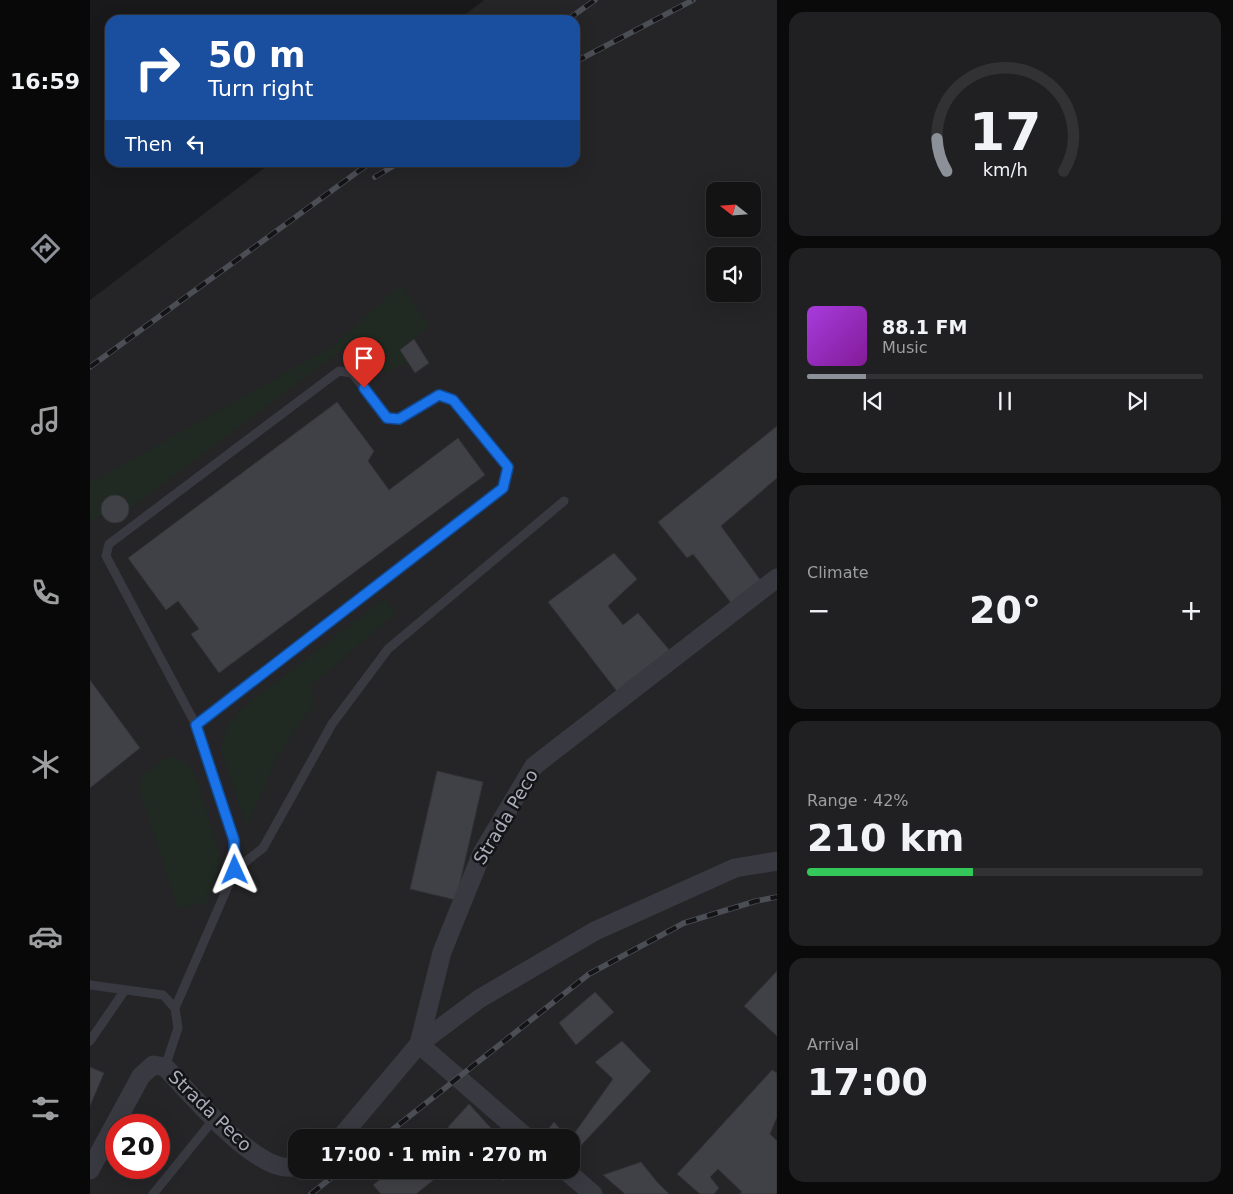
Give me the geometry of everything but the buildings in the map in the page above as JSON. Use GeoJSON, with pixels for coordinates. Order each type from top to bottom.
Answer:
{"type":"FeatureCollection","features":[{"type":"Feature","properties":{"kind":"street","name":"Strada Peco"},"geometry":{"type":"LineString","coordinates":[[419,1044],[442,952],[482,852],[534,766],[777,578]]}},
{"type":"Feature","properties":{"kind":"street","name":"Strada Peco"},"geometry":{"type":"LineString","coordinates":[[348,1129],[419,1044],[479,998],[595,930],[735,868],[777,861]]}},
{"type":"Feature","properties":{"kind":"street"},"geometry":{"type":"LineString","coordinates":[[419,1044],[517,1129]]}},
{"type":"Feature","properties":{"kind":"street","name":"Strada Peco"},"geometry":{"type":"LineString","coordinates":[[90,1170],[141,1076],[153,1065],[165,1067],[214,1119],[245,1148],[271,1164],[288,1167]]}},
{"type":"Feature","properties":{"kind":"street"},"geometry":{"type":"LineString","coordinates":[[575,1179],[592,1194]]}},
{"type":"Feature","properties":{"kind":"lane"},"geometry":{"type":"LineString","coordinates":[[165,1067],[178,1028],[175,1008],[235,870],[234,840],[196,725],[106,556],[109,544],[339,370],[352,373],[387,418],[399,419],[439,395],[453,400],[508,467],[503,488],[196,725]]}},
{"type":"Feature","properties":{"kind":"lane"},"geometry":{"type":"LineString","coordinates":[[235,870],[263,848],[332,724],[388,649],[564,502]]}},
{"type":"Feature","properties":{"kind":"lane"},"geometry":{"type":"LineString","coordinates":[[90,985],[163,995],[175,1008]]}},
{"type":"Feature","properties":{"kind":"lane"},"geometry":{"type":"LineString","coordinates":[[90,1041],[125,990]]}},
{"type":"Feature","properties":{"kind":"lane"},"geometry":{"type":"LineString","coordinates":[[153,1194],[214,1119]]}},
{"type":"Feature","properties":{"kind":"shaded area"},"geometry":{"type":"Polygon","coordinates":[[[484,0],[777,0],[777,1194],[90,1194],[90,300],[266,167],[580,167],[580,15],[464,15],[484,0]]]}},
{"type":"Feature","properties":{"kind":"shaded area"},"geometry":{"type":"Polygon","coordinates":[[[400,285],[430,326],[400,350],[408,362],[386,373],[366,344],[357,339],[129,510],[124,498],[111,496],[103,501],[102,515],[90,520],[90,483],[333,346],[400,285]]]}},
{"type":"Feature","properties":{"kind":"shaded area"},"geometry":{"type":"Polygon","coordinates":[[[384,599],[396,613],[312,685],[313,705],[276,759],[247,826],[221,751],[226,727],[242,708],[384,599]]]}},
{"type":"Feature","properties":{"kind":"shaded area"},"geometry":{"type":"Polygon","coordinates":[[[176,757],[187,764],[195,774],[219,853],[220,863],[207,902],[178,909],[140,791],[141,777],[165,758],[176,757]]]}},
{"type":"Feature","properties":{"kind":"railway"},"geometry":{"type":"LineString","coordinates":[[574,15],[595,0]]}},
{"type":"Feature","properties":{"kind":"railway"},"geometry":{"type":"LineString","coordinates":[[580,59],[693,0]]}},
{"type":"Feature","properties":{"kind":"railway"},"geometry":{"type":"LineString","coordinates":[[90,367],[364,167]]}},
{"type":"Feature","properties":{"kind":"railway"},"geometry":{"type":"LineString","coordinates":[[375,177],[392,167]]}},
{"type":"Feature","properties":{"kind":"railway"},"geometry":{"type":"LineString","coordinates":[[393,1129],[589,974],[684,923],[756,901],[777,897]]}},
{"type":"Feature","properties":{"kind":"railway"},"geometry":{"type":"LineString","coordinates":[[311,1194],[330,1179]]}},
{"type":"Feature","properties":{"kind":"route"},"geometry":{"type":"LineString","coordinates":[[235,870],[234,840],[196,725],[503,488],[508,467],[453,400],[439,395],[399,419],[387,418],[364,388]]}}]}
